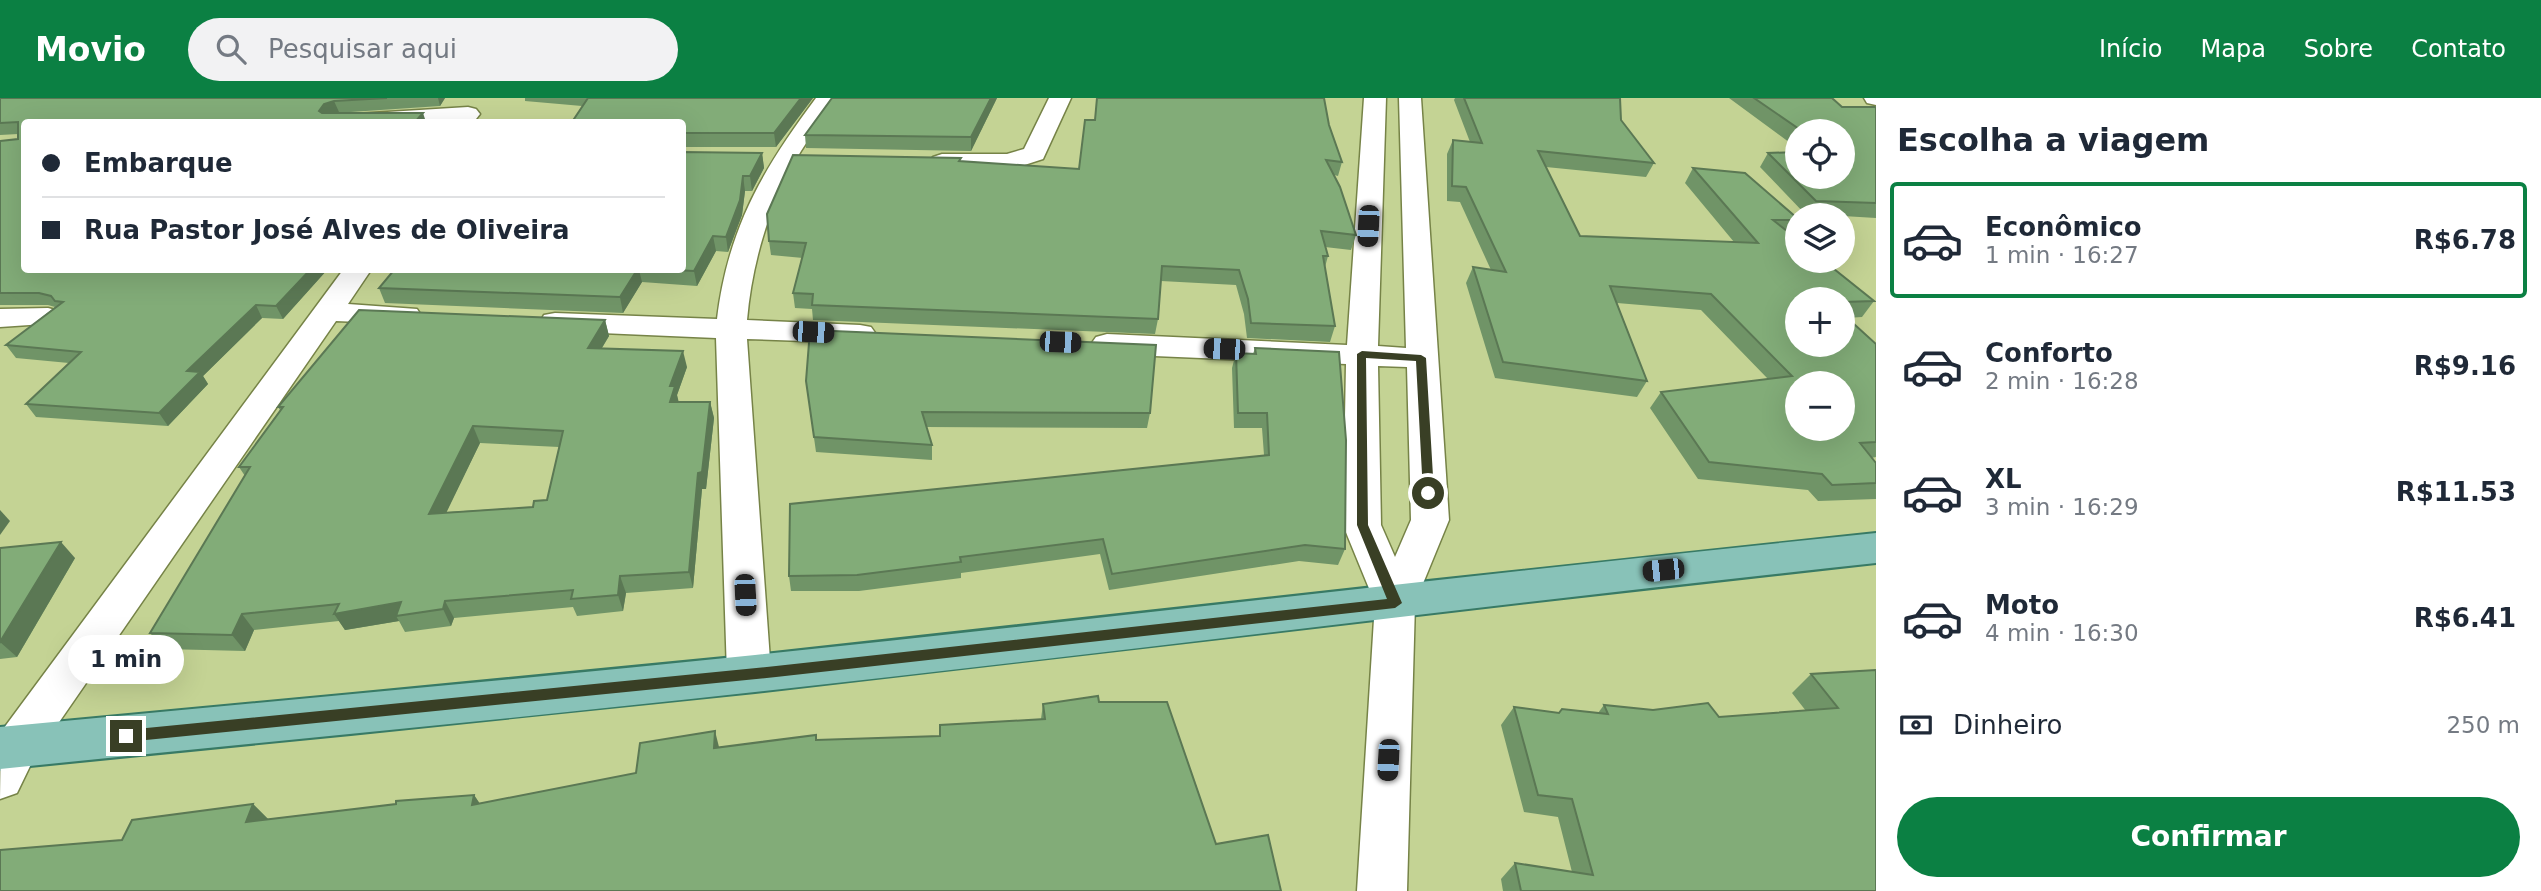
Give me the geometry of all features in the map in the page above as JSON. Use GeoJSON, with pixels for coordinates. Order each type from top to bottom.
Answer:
{"type":"FeatureCollection","features":[{"type":"Feature","properties":{"kind":"main road"},"geometry":{"type":"LineString","coordinates":[[6,758],[1395,603],[1503,587],[1876,548]]}},
{"type":"Feature","properties":{"kind":"street"},"geometry":{"type":"LineString","coordinates":[[749,674],[731,329],[733,295],[740,267],[785,159],[828,98]]}},
{"type":"Feature","properties":{"kind":"street"},"geometry":{"type":"LineString","coordinates":[[922,162],[1009,162],[1034,154],[1060,98]]}},
{"type":"Feature","properties":{"kind":"street"},"geometry":{"type":"LineString","coordinates":[[1375,98],[1362,354],[1362,525],[1395,603]]}},
{"type":"Feature","properties":{"kind":"street"},"geometry":{"type":"LineString","coordinates":[[1382,891],[1395,603],[1430,520],[1410,98]]}},
{"type":"Feature","properties":{"kind":"street"},"geometry":{"type":"LineString","coordinates":[[378,119],[470,112]]}},
{"type":"Feature","properties":{"kind":"street"},"geometry":{"type":"LineString","coordinates":[[6,758],[355,273]]}},
{"type":"Feature","properties":{"kind":"street"},"geometry":{"type":"LineString","coordinates":[[326,312],[438,317]]}},
{"type":"Feature","properties":{"kind":"street"},"geometry":{"type":"LineString","coordinates":[[0,318],[48,317]]}},
{"type":"Feature","properties":{"kind":"street"},"geometry":{"type":"LineString","coordinates":[[521,320],[895,335]]}},
{"type":"Feature","properties":{"kind":"street"},"geometry":{"type":"LineString","coordinates":[[1074,343],[1421,358]]}},
{"type":"Feature","properties":{"kind":"building"},"geometry":{"type":"Polygon","coordinates":[[[0,98],[387,98],[334,101],[324,104],[319,111],[423,113],[418,119],[21,119],[21,273],[307,273],[276,306],[256,305],[187,371],[200,372],[159,413],[26,404],[81,352],[6,345],[63,302],[39,293],[0,293],[0,141],[18,139],[18,122],[0,123],[0,98]]]}},
{"type":"Feature","properties":{"kind":"building"},"geometry":{"type":"Polygon","coordinates":[[[588,98],[801,98],[774,133],[686,133],[686,119],[574,119],[588,98]]]}},
{"type":"Feature","properties":{"kind":"building"},"geometry":{"type":"Polygon","coordinates":[[[832,98],[991,98],[971,137],[805,135],[832,98]]]}},
{"type":"Feature","properties":{"kind":"building"},"geometry":{"type":"Polygon","coordinates":[[[1097,98],[1324,98],[1329,125],[1342,162],[1326,160],[1340,187],[1356,235],[1321,231],[1328,256],[1323,256],[1335,326],[1251,323],[1248,299],[1239,270],[1162,266],[1158,319],[812,305],[813,294],[793,293],[806,243],[769,241],[767,214],[793,155],[961,158],[959,161],[1079,169],[1085,120],[1095,120],[1097,98]]]}},
{"type":"Feature","properties":{"kind":"building"},"geometry":{"type":"Polygon","coordinates":[[[1464,98],[1620,98],[1621,120],[1654,163],[1538,151],[1580,236],[1758,243],[1693,168],[1745,173],[1785,208],[1785,220],[1773,220],[1785,230],[1785,273],[1839,273],[1874,301],[1855,302],[1855,287],[1785,287],[1785,357],[1855,357],[1855,325],[1876,344],[1876,442],[1860,443],[1876,463],[1876,483],[1832,485],[1822,474],[1709,462],[1661,392],[1785,377],[1785,441],[1855,441],[1855,371],[1787,371],[1711,294],[1610,286],[1647,381],[1503,362],[1473,267],[1506,272],[1466,187],[1452,186],[1453,140],[1482,143],[1464,98]]]}},
{"type":"Feature","properties":{"kind":"building"},"geometry":{"type":"Polygon","coordinates":[[[1754,98],[1832,98],[1842,107],[1875,107],[1876,203],[1816,201],[1804,189],[1855,189],[1855,119],[1785,119],[1754,98]]]}},
{"type":"Feature","properties":{"kind":"building"},"geometry":{"type":"Polygon","coordinates":[[[686,152],[762,153],[750,176],[743,176],[740,200],[726,237],[713,236],[694,271],[686,271],[686,152]]]}},
{"type":"Feature","properties":{"kind":"building"},"geometry":{"type":"Polygon","coordinates":[[[1785,152],[1785,170],[1768,153],[1785,152]]]}},
{"type":"Feature","properties":{"kind":"building"},"geometry":{"type":"Polygon","coordinates":[[[392,273],[635,273],[620,297],[379,288],[392,273]]]}},
{"type":"Feature","properties":{"kind":"building"},"geometry":{"type":"Polygon","coordinates":[[[359,310],[605,320],[588,348],[683,351],[670,386],[675,386],[670,402],[710,402],[702,472],[698,473],[689,572],[620,576],[618,595],[571,599],[573,590],[445,601],[443,609],[396,616],[401,602],[334,614],[339,604],[242,614],[232,635],[150,633],[250,467],[239,467],[283,407],[278,407],[359,310]],[[473,426],[429,514],[533,507],[534,501],[547,500],[563,431],[473,426]]]}},
{"type":"Feature","properties":{"kind":"building"},"geometry":{"type":"Polygon","coordinates":[[[810,330],[1156,345],[1150,413],[922,412],[932,445],[814,437],[806,381],[810,330]]]}},
{"type":"Feature","properties":{"kind":"building"},"geometry":{"type":"Polygon","coordinates":[[[1255,348],[1339,352],[1346,440],[1345,549],[1305,545],[1112,574],[1103,539],[960,557],[961,562],[857,575],[789,576],[790,504],[1269,455],[1267,413],[1238,413],[1236,353],[1256,354],[1255,348]]]}},
{"type":"Feature","properties":{"kind":"building"},"geometry":{"type":"Polygon","coordinates":[[[61,542],[0,642],[0,548],[61,542]]]}},
{"type":"Feature","properties":{"kind":"building"},"geometry":{"type":"Polygon","coordinates":[[[1876,670],[1876,891],[1521,891],[1515,863],[1593,875],[1572,799],[1538,795],[1514,707],[1559,713],[1562,709],[1608,714],[1604,705],[1653,710],[1708,703],[1719,717],[1838,708],[1811,674],[1876,670]]]}},
{"type":"Feature","properties":{"kind":"building"},"geometry":{"type":"Polygon","coordinates":[[[1098,696],[1099,702],[1167,702],[1216,844],[1268,835],[1281,891],[0,891],[0,850],[122,840],[132,820],[253,804],[246,822],[396,804],[396,801],[474,795],[472,805],[636,773],[640,743],[715,731],[714,748],[816,735],[816,740],[940,736],[940,725],[1045,719],[1043,704],[1098,696]]]}},
{"type":"Feature","properties":{"kind":"route"},"geometry":{"type":"LineString","coordinates":[[126,736],[776,671],[1395,603],[1362,525],[1362,354],[1421,358],[1428,493]]}}]}
